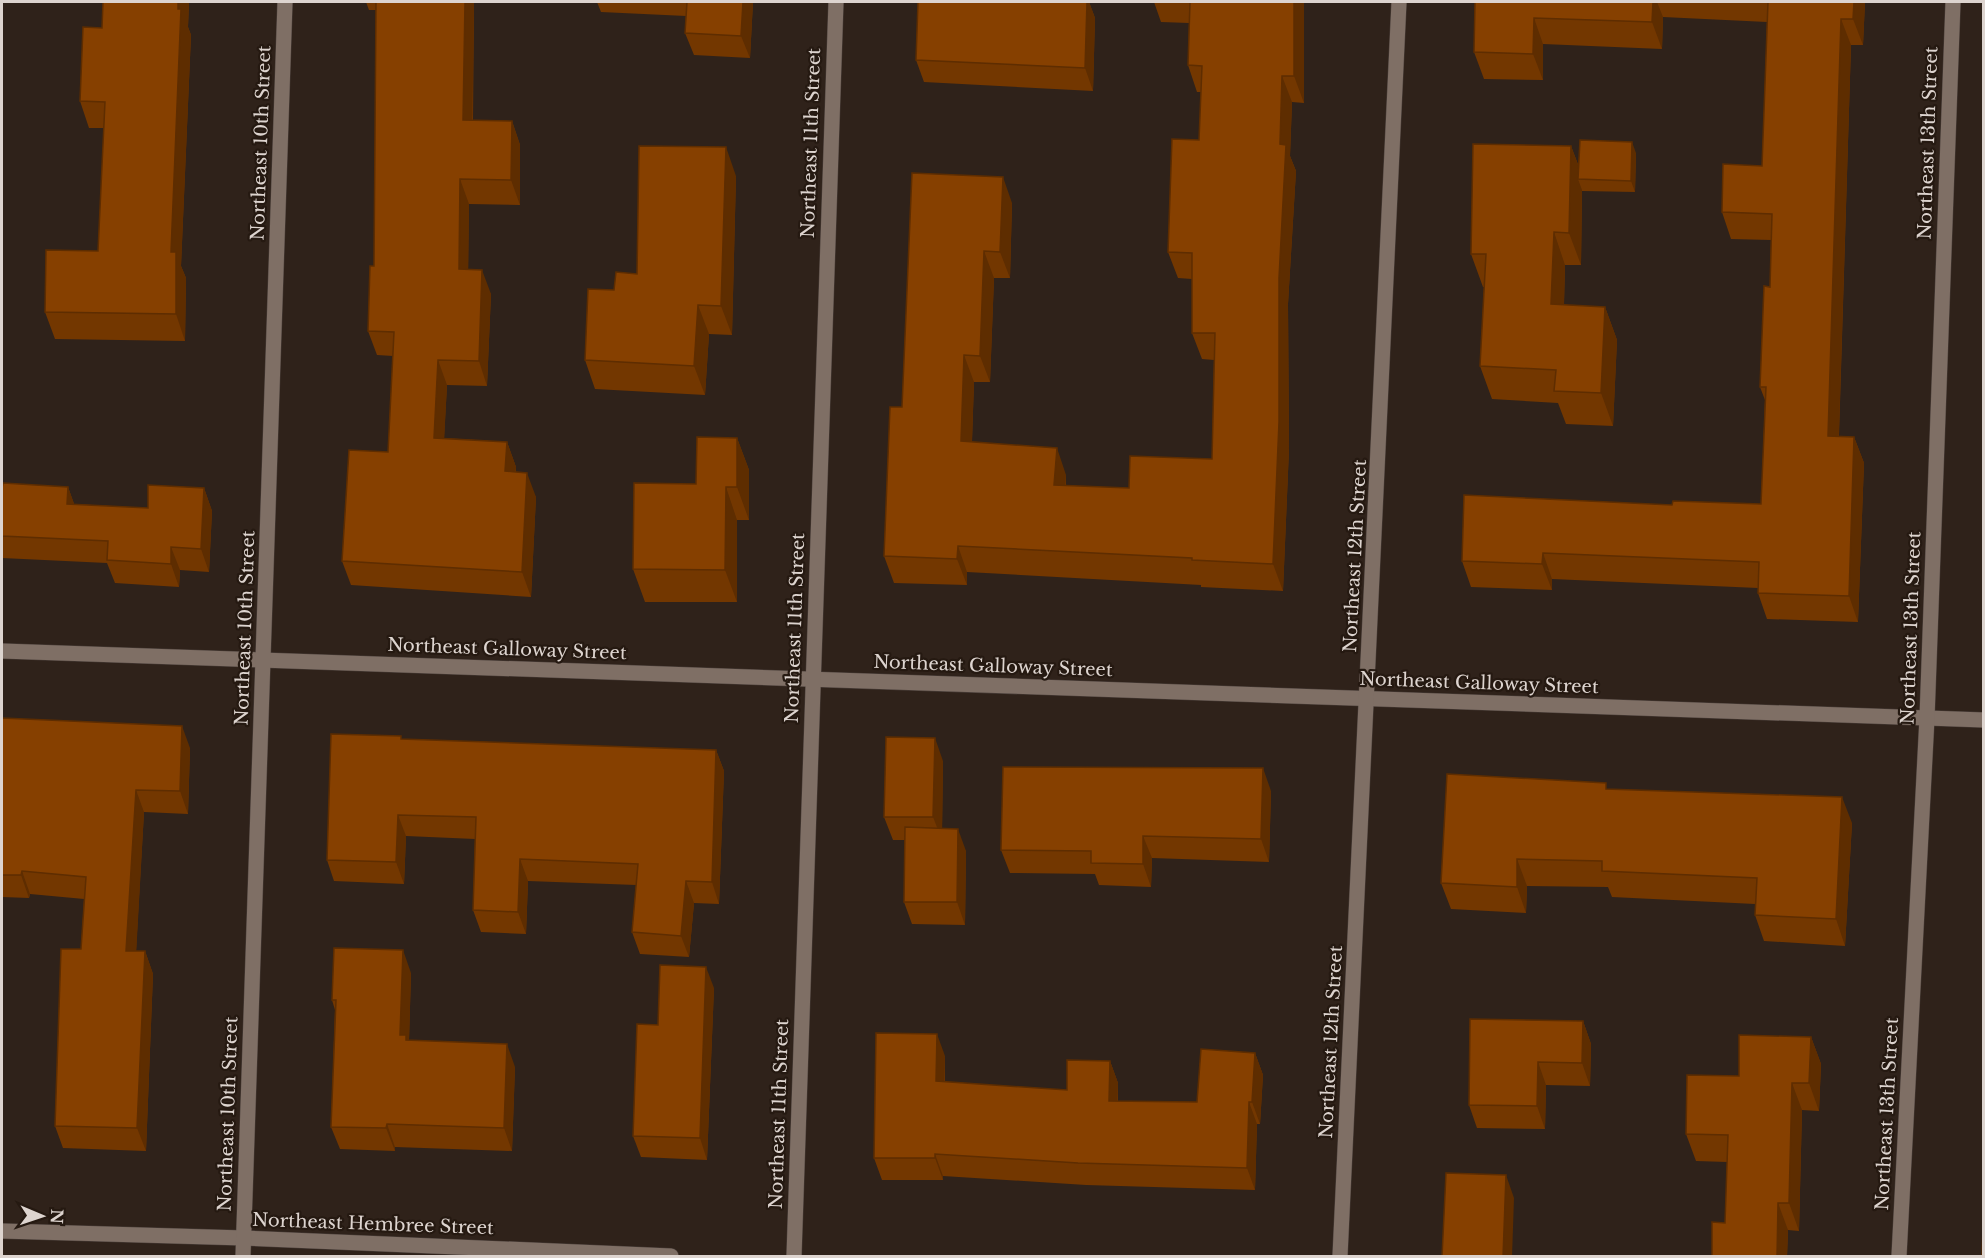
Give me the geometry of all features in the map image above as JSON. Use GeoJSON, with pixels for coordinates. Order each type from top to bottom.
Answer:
{"type":"FeatureCollection","features":[{"type":"Feature","properties":{"kind":"street","name":"Northeast 10th Street"},"geometry":{"type":"LineString","coordinates":[[243,1257],[285,2]]}},
{"type":"Feature","properties":{"kind":"street","name":"Northeast 11th Street"},"geometry":{"type":"LineString","coordinates":[[794,1257],[836,2]]}},
{"type":"Feature","properties":{"kind":"street","name":"Northeast 12th Street"},"geometry":{"type":"LineString","coordinates":[[1340,1257],[1399,2]]}},
{"type":"Feature","properties":{"kind":"street","name":"Northeast 13th Street"},"geometry":{"type":"LineString","coordinates":[[1899,1257],[1927,718],[1953,2]]}},
{"type":"Feature","properties":{"kind":"street","name":"Northeast Galloway Street"},"geometry":{"type":"LineString","coordinates":[[2,651],[1983,720]]}},
{"type":"Feature","properties":{"kind":"street","name":"Northeast Hembree Street"},"geometry":{"type":"LineString","coordinates":[[2,1231],[244,1238],[671,1257]]}},
{"type":"Feature","properties":{"kind":"building"},"geometry":{"type":"Polygon","coordinates":[[[103,2],[178,2],[178,9],[181,9],[171,252],[176,252],[176,314],[45,312],[46,250],[98,251],[105,102],[80,101],[83,27],[102,28],[103,2]]]}},
{"type":"Feature","properties":{"kind":"building"},"geometry":{"type":"Polygon","coordinates":[[[376,2],[465,2],[463,120],[512,121],[511,180],[460,179],[459,269],[482,270],[479,361],[438,360],[434,438],[507,442],[505,471],[527,473],[522,572],[342,561],[349,450],[388,452],[394,332],[368,331],[370,266],[374,266],[376,2]]]}},
{"type":"Feature","properties":{"kind":"building"},"geometry":{"type":"Polygon","coordinates":[[[687,2],[743,2],[741,36],[685,33],[687,2]]]}},
{"type":"Feature","properties":{"kind":"building"},"geometry":{"type":"Polygon","coordinates":[[[918,2],[1087,2],[1085,68],[916,60],[918,2]]]}},
{"type":"Feature","properties":{"kind":"building"},"geometry":{"type":"Polygon","coordinates":[[[1190,2],[1294,2],[1294,76],[1282,76],[1280,144],[1286,145],[1279,278],[1279,422],[1273,564],[958,546],[957,559],[884,556],[890,407],[902,407],[912,173],[1003,177],[1000,252],[984,251],[980,356],[964,355],[961,441],[1057,448],[1054,485],[1129,488],[1130,456],[1212,459],[1215,333],[1192,333],[1192,253],[1168,252],[1172,139],[1199,140],[1202,66],[1188,65],[1190,2]]]}},
{"type":"Feature","properties":{"kind":"building"},"geometry":{"type":"Polygon","coordinates":[[[1475,2],[1653,2],[1652,22],[1534,18],[1533,54],[1474,52],[1475,2]]]}},
{"type":"Feature","properties":{"kind":"building"},"geometry":{"type":"Polygon","coordinates":[[[1768,2],[1854,2],[1853,19],[1841,19],[1828,436],[1854,437],[1849,596],[1758,593],[1759,562],[1543,553],[1542,564],[1462,561],[1464,495],[1672,505],[1673,501],[1761,504],[1766,387],[1760,387],[1764,286],[1770,287],[1772,214],[1722,212],[1723,164],[1762,166],[1768,2]]]}},
{"type":"Feature","properties":{"kind":"building"},"geometry":{"type":"Polygon","coordinates":[[[1580,140],[1632,142],[1631,181],[1578,179],[1580,140]]]}},
{"type":"Feature","properties":{"kind":"building"},"geometry":{"type":"Polygon","coordinates":[[[1473,144],[1571,146],[1569,233],[1554,232],[1551,304],[1605,307],[1601,393],[1554,391],[1556,370],[1480,366],[1486,254],[1471,254],[1473,144]]]}},
{"type":"Feature","properties":{"kind":"building"},"geometry":{"type":"Polygon","coordinates":[[[639,146],[726,147],[721,306],[698,305],[694,366],[585,360],[588,289],[614,290],[616,272],[637,274],[639,146]]]}},
{"type":"Feature","properties":{"kind":"building"},"geometry":{"type":"Polygon","coordinates":[[[697,437],[737,438],[737,487],[726,487],[725,570],[633,569],[634,483],[696,484],[697,437]]]}},
{"type":"Feature","properties":{"kind":"building"},"geometry":{"type":"Polygon","coordinates":[[[3,483],[68,487],[67,504],[148,508],[148,485],[204,488],[201,549],[171,547],[171,564],[107,560],[108,541],[2,536],[3,483]]]}},
{"type":"Feature","properties":{"kind":"building"},"geometry":{"type":"Polygon","coordinates":[[[2,718],[182,726],[180,791],[136,790],[126,951],[145,951],[137,1128],[55,1126],[61,949],[81,949],[86,877],[22,871],[21,875],[2,875],[2,718]]]}},
{"type":"Feature","properties":{"kind":"building"},"geometry":{"type":"Polygon","coordinates":[[[331,734],[401,736],[401,739],[716,750],[712,882],[686,881],[681,936],[632,932],[638,864],[520,859],[518,912],[473,910],[476,817],[398,815],[396,862],[327,860],[331,734]]]}},
{"type":"Feature","properties":{"kind":"building"},"geometry":{"type":"Polygon","coordinates":[[[886,737],[935,738],[933,817],[884,817],[886,737]]]}},
{"type":"Feature","properties":{"kind":"building"},"geometry":{"type":"Polygon","coordinates":[[[1003,767],[1263,768],[1261,839],[1143,836],[1143,864],[1091,863],[1091,851],[1001,850],[1003,767]]]}},
{"type":"Feature","properties":{"kind":"building"},"geometry":{"type":"Polygon","coordinates":[[[1447,774],[1606,783],[1606,789],[1842,797],[1836,919],[1755,915],[1757,878],[1602,871],[1602,861],[1517,859],[1517,887],[1441,883],[1447,774]]]}},
{"type":"Feature","properties":{"kind":"building"},"geometry":{"type":"Polygon","coordinates":[[[905,827],[958,829],[957,902],[904,902],[905,827]]]}},
{"type":"Feature","properties":{"kind":"building"},"geometry":{"type":"Polygon","coordinates":[[[334,948],[403,950],[400,1035],[406,1035],[406,1040],[507,1044],[504,1128],[387,1124],[386,1128],[331,1127],[336,1000],[332,1000],[334,948]]]}},
{"type":"Feature","properties":{"kind":"building"},"geometry":{"type":"Polygon","coordinates":[[[660,965],[706,967],[700,1138],[633,1136],[637,1024],[658,1025],[660,965]]]}},
{"type":"Feature","properties":{"kind":"building"},"geometry":{"type":"Polygon","coordinates":[[[1470,1019],[1583,1021],[1582,1063],[1538,1062],[1537,1106],[1469,1105],[1470,1019]]]}},
{"type":"Feature","properties":{"kind":"building"},"geometry":{"type":"Polygon","coordinates":[[[876,1033],[937,1034],[936,1081],[1067,1090],[1067,1060],[1110,1061],[1109,1101],[1197,1102],[1201,1049],[1255,1053],[1252,1102],[1249,1102],[1247,1168],[1078,1163],[935,1154],[935,1158],[874,1158],[876,1033]]]}},
{"type":"Feature","properties":{"kind":"building"},"geometry":{"type":"Polygon","coordinates":[[[1739,1035],[1811,1037],[1809,1083],[1792,1083],[1789,1203],[1778,1203],[1777,1257],[1712,1257],[1712,1222],[1725,1223],[1728,1135],[1686,1134],[1687,1075],[1739,1076],[1739,1035]]]}},
{"type":"Feature","properties":{"kind":"building"},"geometry":{"type":"Polygon","coordinates":[[[1446,1173],[1506,1175],[1503,1257],[1442,1257],[1446,1173]]]}}]}
